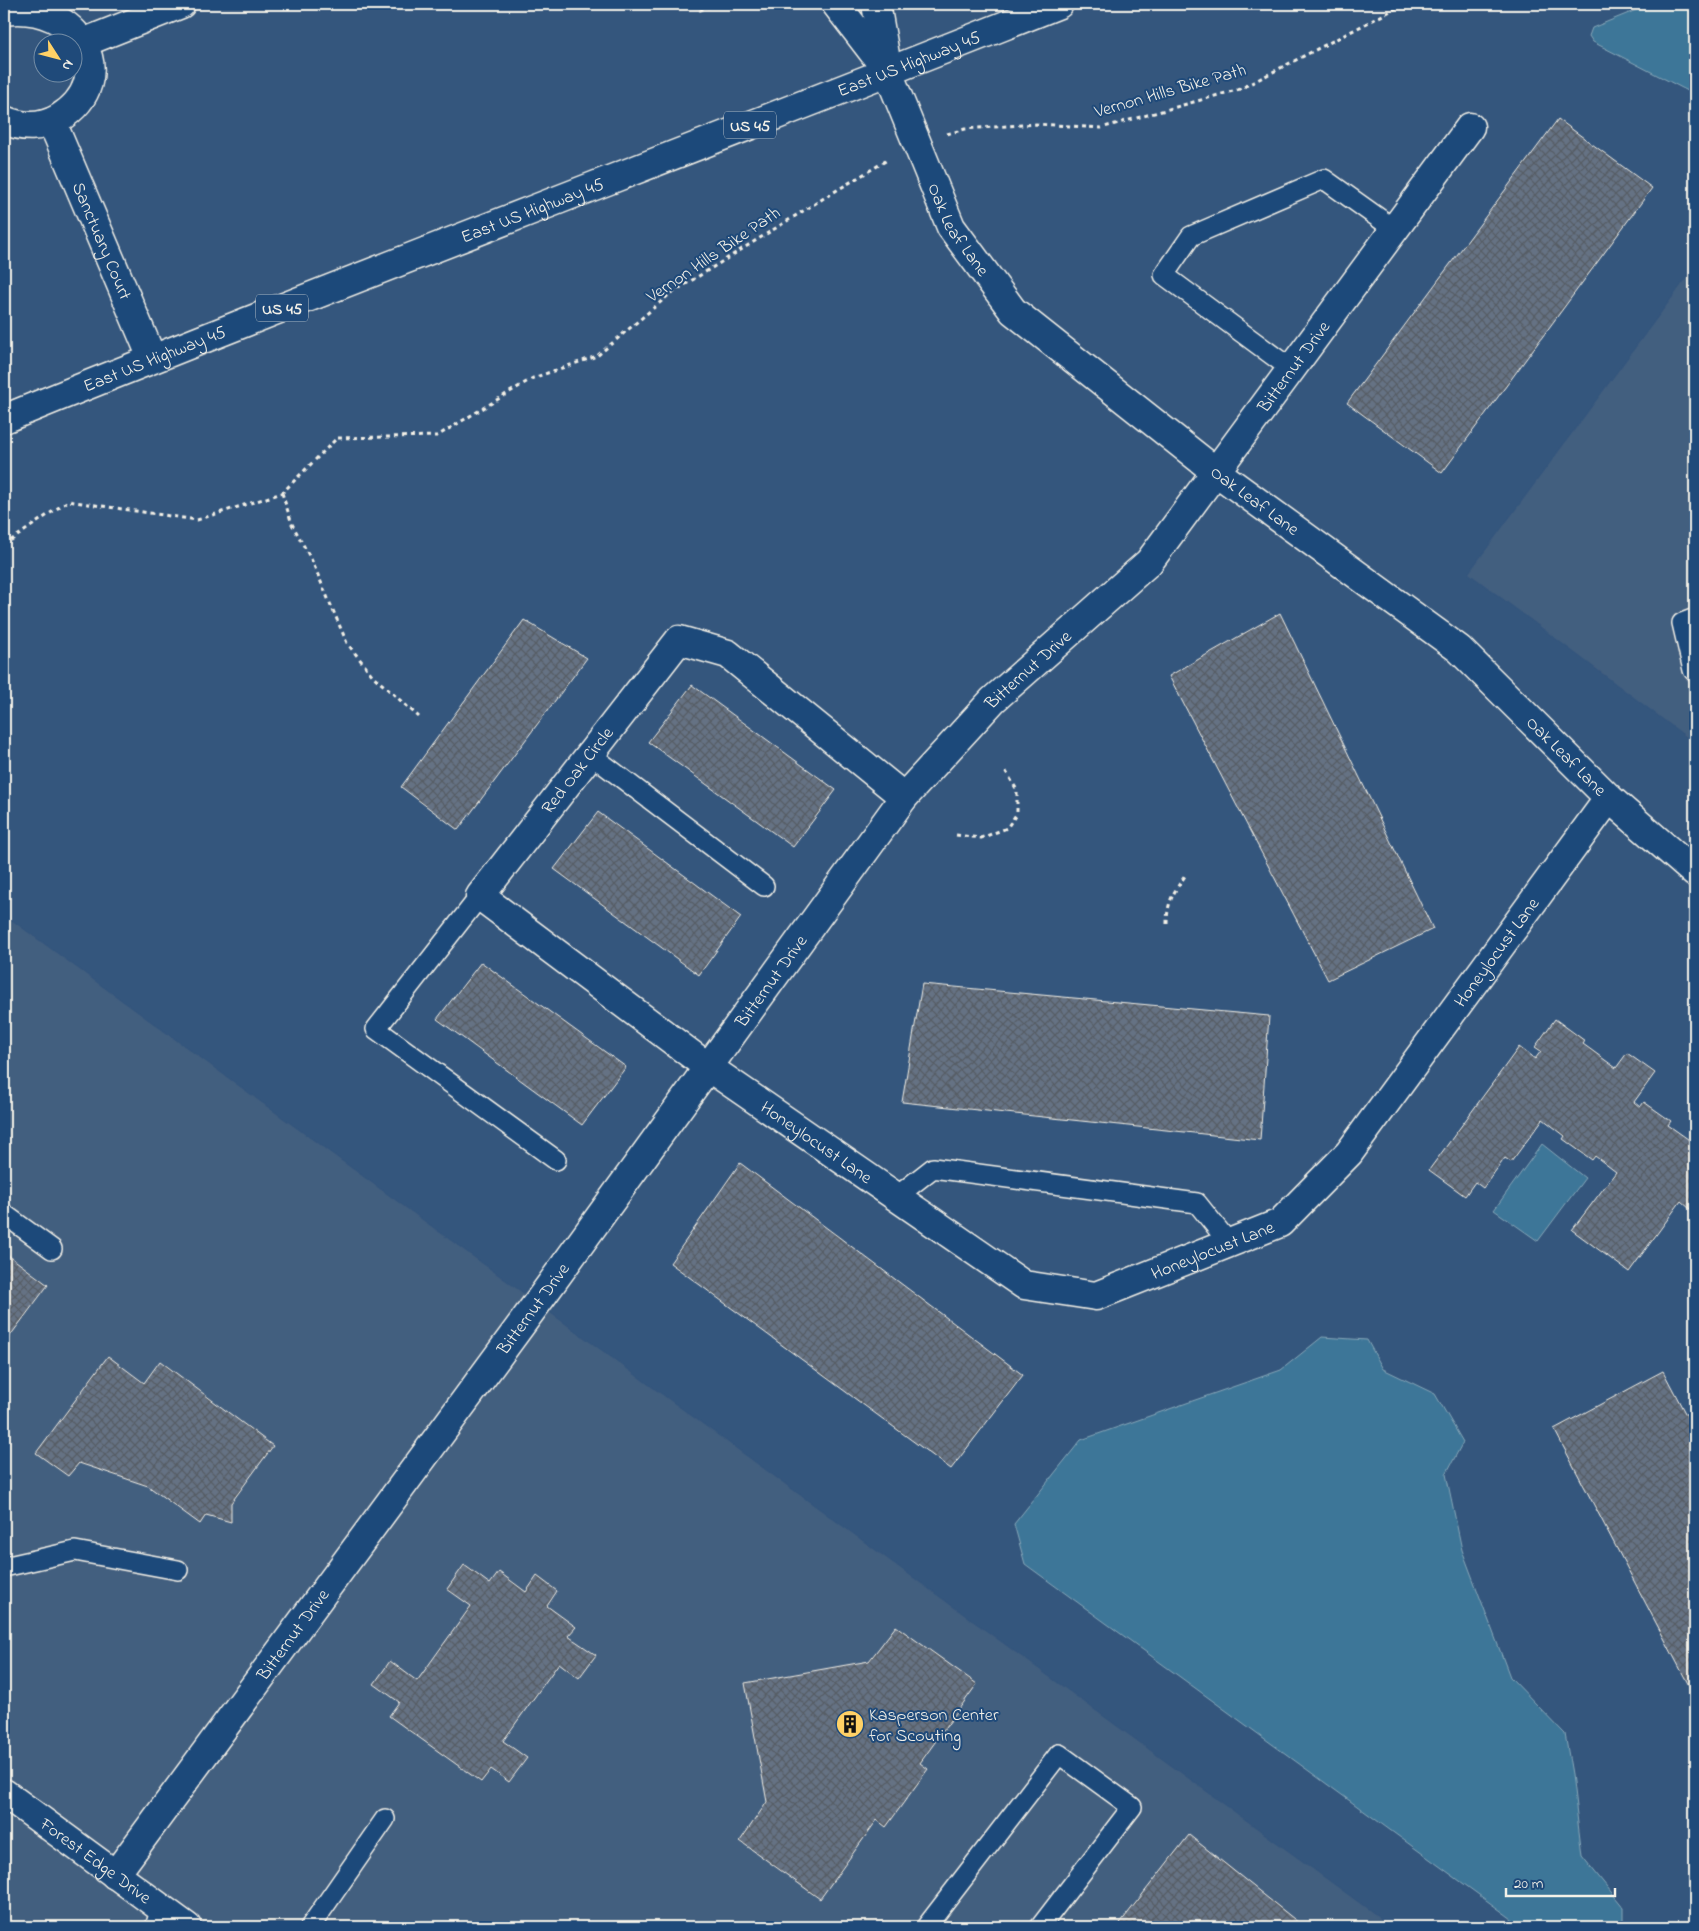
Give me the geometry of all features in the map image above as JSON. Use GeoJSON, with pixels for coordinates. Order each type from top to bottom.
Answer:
{"type":"FeatureCollection","features":[{"type":"Feature","properties":{"kind":"street"},"geometry":{"type":"LineString","coordinates":[[85,42],[181,4]]}},
{"type":"Feature","properties":{"kind":"street"},"geometry":{"type":"LineString","coordinates":[[836,4],[888,72]]}},
{"type":"Feature","properties":{"kind":"street"},"geometry":{"type":"LineString","coordinates":[[876,4],[888,72]]}},
{"type":"Feature","properties":{"kind":"street","name":"East US Highway 45"},"geometry":{"type":"LineString","coordinates":[[4,419],[152,358],[1060,4]]}},
{"type":"Feature","properties":{"kind":"street"},"geometry":{"type":"LineString","coordinates":[[4,120],[15,125],[34,126],[52,122],[69,112],[81,97],[88,80],[90,60],[85,42],[74,24],[57,12],[37,6],[6,8]]}},
{"type":"Feature","properties":{"kind":"street","name":"Oak Leaf Lane"},"geometry":{"type":"LineString","coordinates":[[888,72],[952,227],[1013,311],[1215,471],[1459,650],[1610,798],[1695,873]]}},
{"type":"Feature","properties":{"kind":"street","name":"Sanctuary Court"},"geometry":{"type":"LineString","coordinates":[[52,122],[152,358]]}},
{"type":"Feature","properties":{"kind":"street","name":"Bitternut Drive"},"geometry":{"type":"LineString","coordinates":[[115,1875],[531,1311],[904,797],[993,700],[1149,562],[1470,127]]}},
{"type":"Feature","properties":{"kind":"street","name":"Red Oak Circle"},"geometry":{"type":"LineString","coordinates":[[480,896],[679,640],[728,654],[904,797]]}},
{"type":"Feature","properties":{"kind":"street","name":"Honeylocust Lane"},"geometry":{"type":"LineString","coordinates":[[708,1067],[1024,1285],[1096,1296],[1280,1223],[1349,1153],[1610,798]]}},
{"type":"Feature","properties":{"kind":"street"},"geometry":{"type":"LineString","coordinates":[[480,896],[708,1067]]}},
{"type":"Feature","properties":{"kind":"street","name":"Forest Edge Drive"},"geometry":{"type":"LineString","coordinates":[[4,1794],[115,1875],[158,1918],[186,1927]]}},
{"type":"Feature","properties":{"kind":"lane"},"geometry":{"type":"LineString","coordinates":[[1291,369],[1164,275],[1191,236],[1324,179],[1394,229]]}},
{"type":"Feature","properties":{"kind":"lane"},"geometry":{"type":"LineString","coordinates":[[1695,618],[1682,623],[1695,672]]}},
{"type":"Feature","properties":{"kind":"lane"},"geometry":{"type":"LineString","coordinates":[[590,754],[764,886]]}},
{"type":"Feature","properties":{"kind":"lane"},"geometry":{"type":"LineString","coordinates":[[480,896],[376,1029],[556,1160]]}},
{"type":"Feature","properties":{"kind":"lane"},"geometry":{"type":"LineString","coordinates":[[896,1198],[933,1168],[1197,1203],[1229,1243]]}},
{"type":"Feature","properties":{"kind":"lane"},"geometry":{"type":"LineString","coordinates":[[4,1214],[52,1249]]}},
{"type":"Feature","properties":{"kind":"lane"},"geometry":{"type":"LineString","coordinates":[[4,1567],[75,1551],[178,1570]]}},
{"type":"Feature","properties":{"kind":"lane"},"geometry":{"type":"LineString","coordinates":[[926,1927],[1059,1754],[1132,1807],[1040,1927]]}},
{"type":"Feature","properties":{"kind":"lane"},"geometry":{"type":"LineString","coordinates":[[310,1927],[385,1819]]}},
{"type":"Feature","properties":{"kind":"path"},"geometry":{"type":"LineString","coordinates":[[694,4],[700,10],[718,4]]}},
{"type":"Feature","properties":{"kind":"path","name":"Vernon Hills Bike Path"},"geometry":{"type":"LineString","coordinates":[[4,545],[68,501],[197,520],[282,493],[337,438],[437,436],[534,378],[597,356],[670,294],[917,142],[965,129],[1036,124],[1101,128],[1240,89],[1404,4]]}},
{"type":"Feature","properties":{"kind":"path"},"geometry":{"type":"LineString","coordinates":[[282,493],[292,524],[312,561],[347,643],[373,676],[419,717]]}},
{"type":"Feature","properties":{"kind":"path"},"geometry":{"type":"LineString","coordinates":[[956,835],[981,838],[1007,828],[1018,813],[1017,790],[1005,770]]}},
{"type":"Feature","properties":{"kind":"path"},"geometry":{"type":"LineString","coordinates":[[1167,924],[1167,909],[1172,896],[1185,876]]}},
{"type":"Feature","properties":{"kind":"shaded area"},"geometry":{"type":"Polygon","coordinates":[[[1651,4],[1695,4],[1695,91],[1688,91],[1593,42],[1589,36],[1592,28],[1651,4]]]}},
{"type":"Feature","properties":{"kind":"shaded area"},"geometry":{"type":"Polygon","coordinates":[[[1695,267],[1695,743],[1469,573],[1695,267]]]}},
{"type":"Feature","properties":{"kind":"shaded area"},"geometry":{"type":"Polygon","coordinates":[[[4,915],[1392,1927],[4,1927],[4,915]]]}},
{"type":"Feature","properties":{"kind":"shaded area"},"geometry":{"type":"Polygon","coordinates":[[[1542,1144],[1585,1178],[1538,1241],[1494,1210],[1542,1144]]]}},
{"type":"Feature","properties":{"kind":"shaded area"},"geometry":{"type":"Polygon","coordinates":[[[1322,1337],[1367,1340],[1383,1369],[1435,1394],[1463,1442],[1446,1474],[1462,1550],[1510,1677],[1565,1734],[1582,1856],[1624,1908],[1624,1927],[1523,1927],[1025,1564],[1014,1524],[1081,1440],[1281,1370],[1322,1337]]]}},
{"type":"Feature","properties":{"kind":"building"},"geometry":{"type":"Polygon","coordinates":[[[1558,119],[1652,188],[1442,473],[1347,403],[1558,119]]]}},
{"type":"Feature","properties":{"kind":"building"},"geometry":{"type":"Polygon","coordinates":[[[1280,613],[1433,929],[1328,980],[1169,676],[1280,613]]]}},
{"type":"Feature","properties":{"kind":"building"},"geometry":{"type":"Polygon","coordinates":[[[524,620],[587,658],[458,830],[401,787],[524,620]]]}},
{"type":"Feature","properties":{"kind":"building"},"geometry":{"type":"Polygon","coordinates":[[[692,685],[836,790],[793,847],[648,742],[692,685]]]}},
{"type":"Feature","properties":{"kind":"building"},"geometry":{"type":"Polygon","coordinates":[[[598,812],[741,917],[699,975],[554,869],[598,812]]]}},
{"type":"Feature","properties":{"kind":"building"},"geometry":{"type":"Polygon","coordinates":[[[481,962],[626,1067],[582,1125],[437,1019],[481,962]]]}},
{"type":"Feature","properties":{"kind":"building"},"geometry":{"type":"Polygon","coordinates":[[[922,984],[1269,1016],[1260,1140],[902,1102],[922,984]]]}},
{"type":"Feature","properties":{"kind":"building"},"geometry":{"type":"Polygon","coordinates":[[[1555,1019],[1585,1041],[1583,1044],[1616,1068],[1627,1053],[1655,1073],[1634,1102],[1640,1107],[1644,1102],[1671,1121],[1668,1125],[1695,1144],[1695,1202],[1690,1209],[1681,1201],[1629,1272],[1572,1230],[1616,1172],[1595,1156],[1592,1160],[1563,1139],[1565,1136],[1543,1119],[1511,1162],[1505,1158],[1483,1188],[1475,1182],[1465,1196],[1429,1170],[1519,1047],[1535,1059],[1541,1051],[1535,1047],[1555,1019]]]}},
{"type":"Feature","properties":{"kind":"building"},"geometry":{"type":"Polygon","coordinates":[[[740,1163],[1023,1375],[951,1469],[670,1263],[740,1163]]]}},
{"type":"Feature","properties":{"kind":"building"},"geometry":{"type":"Polygon","coordinates":[[[4,1252],[48,1285],[4,1344],[4,1252]]]}},
{"type":"Feature","properties":{"kind":"building"},"geometry":{"type":"Polygon","coordinates":[[[108,1356],[144,1383],[160,1361],[273,1446],[231,1503],[231,1522],[206,1515],[200,1524],[148,1486],[79,1463],[68,1476],[36,1453],[108,1356]]]}},
{"type":"Feature","properties":{"kind":"building"},"geometry":{"type":"Polygon","coordinates":[[[1663,1371],[1695,1432],[1695,1697],[1554,1429],[1663,1371]]]}},
{"type":"Feature","properties":{"kind":"building"},"geometry":{"type":"Polygon","coordinates":[[[464,1565],[490,1584],[499,1572],[526,1592],[537,1576],[557,1591],[547,1606],[576,1627],[568,1636],[596,1655],[579,1678],[559,1663],[503,1741],[527,1758],[509,1782],[491,1769],[481,1782],[389,1716],[399,1702],[374,1684],[390,1661],[417,1681],[471,1606],[447,1589],[464,1565]]]}},
{"type":"Feature","properties":{"kind":"building","name":"Kasperson Center for Scouting"},"geometry":{"type":"Polygon","coordinates":[[[896,1626],[977,1684],[920,1763],[928,1769],[886,1827],[877,1820],[820,1899],[740,1841],[767,1802],[745,1683],[869,1661],[896,1626]]]}},
{"type":"Feature","properties":{"kind":"building"},"geometry":{"type":"Polygon","coordinates":[[[1189,1835],[1304,1927],[1117,1927],[1189,1835]]]}},
{"type":"Feature","properties":{"kind":"place","name":"Kasperson Center for Scouting"},"geometry":{"type":"Point","coordinates":[850,1724]}}]}
